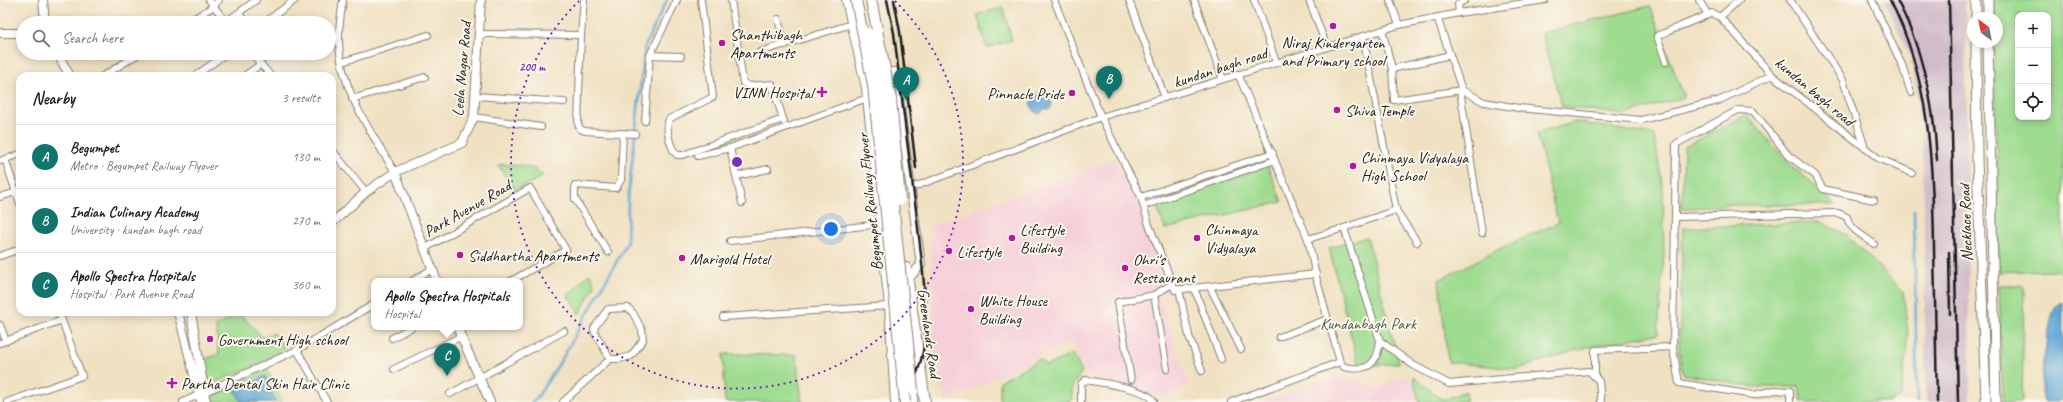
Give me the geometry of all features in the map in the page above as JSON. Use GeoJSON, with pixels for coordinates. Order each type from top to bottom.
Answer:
{"type":"FeatureCollection","features":[{"type":"Feature","properties":{"kind":"main road"},"geometry":{"type":"LineString","coordinates":[[857,0],[874,54],[880,82],[913,390],[912,402]]}},
{"type":"Feature","properties":{"kind":"main road","name":"Begumpet Railway Flyover"},"geometry":{"type":"LineString","coordinates":[[857,0],[873,85],[905,402]]}},
{"type":"Feature","properties":{"kind":"main road","name":"Begumpet Railway Flyover"},"geometry":{"type":"LineString","coordinates":[[871,0],[891,99],[906,268]]}},
{"type":"Feature","properties":{"kind":"main road"},"geometry":{"type":"LineString","coordinates":[[1976,0],[1976,12]]}},
{"type":"Feature","properties":{"kind":"main road"},"geometry":{"type":"LineString","coordinates":[[1988,0],[1988,12]]}},
{"type":"Feature","properties":{"kind":"main road","name":"Necklace Road"},"geometry":{"type":"LineString","coordinates":[[1976,48],[1977,141],[1986,402]]}},
{"type":"Feature","properties":{"kind":"main road","name":"Necklace Road"},"geometry":{"type":"LineString","coordinates":[[1988,48],[1988,112],[1996,402]]}},
{"type":"Feature","properties":{"kind":"main road"},"geometry":{"type":"LineString","coordinates":[[1977,112],[1988,112]]}},
{"type":"Feature","properties":{"kind":"main road"},"geometry":{"type":"LineString","coordinates":[[1977,141],[1989,140]]}},
{"type":"Feature","properties":{"kind":"main road","name":"Greenlands Road"},"geometry":{"type":"LineString","coordinates":[[906,268],[925,402]]}},
{"type":"Feature","properties":{"kind":"street"},"geometry":{"type":"LineString","coordinates":[[43,0],[44,16]]}},
{"type":"Feature","properties":{"kind":"street"},"geometry":{"type":"LineString","coordinates":[[209,0],[222,16]]}},
{"type":"Feature","properties":{"kind":"street"},"geometry":{"type":"LineString","coordinates":[[199,16],[214,6],[219,0]]}},
{"type":"Feature","properties":{"kind":"street"},"geometry":{"type":"LineString","coordinates":[[234,16],[256,0]]}},
{"type":"Feature","properties":{"kind":"street"},"geometry":{"type":"LineString","coordinates":[[273,16],[295,0]]}},
{"type":"Feature","properties":{"kind":"street"},"geometry":{"type":"LineString","coordinates":[[344,0],[339,42],[342,62],[352,99],[395,172],[436,278]]}},
{"type":"Feature","properties":{"kind":"street","name":"Leela Nagar Road"},"geometry":{"type":"LineString","coordinates":[[336,219],[366,192],[395,172],[462,143],[474,117],[481,0]]}},
{"type":"Feature","properties":{"kind":"street"},"geometry":{"type":"LineString","coordinates":[[584,0],[581,36],[578,124],[580,129],[636,134]]}},
{"type":"Feature","properties":{"kind":"street"},"geometry":{"type":"LineString","coordinates":[[645,121],[650,55],[677,0]]}},
{"type":"Feature","properties":{"kind":"street"},"geometry":{"type":"LineString","coordinates":[[701,0],[713,97],[669,119],[667,125],[673,151],[677,155],[683,155],[783,120]]}},
{"type":"Feature","properties":{"kind":"street"},"geometry":{"type":"LineString","coordinates":[[730,0],[743,83],[749,86],[772,84],[786,128]]}},
{"type":"Feature","properties":{"kind":"street"},"geometry":{"type":"LineString","coordinates":[[846,0],[864,78],[867,98],[889,306],[895,402]]}},
{"type":"Feature","properties":{"kind":"street"},"geometry":{"type":"LineString","coordinates":[[1054,0],[1101,117],[1141,197],[1149,225],[1175,290],[1316,274]]}},
{"type":"Feature","properties":{"kind":"street"},"geometry":{"type":"LineString","coordinates":[[1129,0],[1165,98]]}},
{"type":"Feature","properties":{"kind":"street"},"geometry":{"type":"LineString","coordinates":[[1194,0],[1224,78]]}},
{"type":"Feature","properties":{"kind":"street"},"geometry":{"type":"LineString","coordinates":[[1254,0],[1276,62]]}},
{"type":"Feature","properties":{"kind":"street"},"geometry":{"type":"LineString","coordinates":[[1309,0],[1327,47]]}},
{"type":"Feature","properties":{"kind":"street"},"geometry":{"type":"LineString","coordinates":[[1390,0],[1399,25]]}},
{"type":"Feature","properties":{"kind":"street"},"geometry":{"type":"LineString","coordinates":[[1459,13],[1458,4],[1465,0]]}},
{"type":"Feature","properties":{"kind":"street","name":"kundan bagh road"},"geometry":{"type":"LineString","coordinates":[[911,188],[1101,117],[1382,30],[1437,17],[1545,0]]}},
{"type":"Feature","properties":{"kind":"street"},"geometry":{"type":"LineString","coordinates":[[1666,62],[1656,36],[1710,14],[1699,0]]}},
{"type":"Feature","properties":{"kind":"street"},"geometry":{"type":"LineString","coordinates":[[1720,17],[1739,0]]}},
{"type":"Feature","properties":{"kind":"street"},"geometry":{"type":"LineString","coordinates":[[1790,0],[1843,80],[1865,148]]}},
{"type":"Feature","properties":{"kind":"street"},"geometry":{"type":"LineString","coordinates":[[1872,0],[1902,65],[1911,93]]}},
{"type":"Feature","properties":{"kind":"street"},"geometry":{"type":"LineString","coordinates":[[239,12],[242,16]]}},
{"type":"Feature","properties":{"kind":"street","name":"kundan bagh road"},"geometry":{"type":"LineString","coordinates":[[1710,14],[1720,17],[1772,75],[1878,158],[1912,173]]}},
{"type":"Feature","properties":{"kind":"street"},"geometry":{"type":"LineString","coordinates":[[1437,17],[1461,90],[1482,233]]}},
{"type":"Feature","properties":{"kind":"street"},"geometry":{"type":"LineString","coordinates":[[778,19],[785,45]]}},
{"type":"Feature","properties":{"kind":"street"},"geometry":{"type":"LineString","coordinates":[[760,52],[852,24]]}},
{"type":"Feature","properties":{"kind":"street"},"geometry":{"type":"LineString","coordinates":[[1382,30],[1392,69],[1394,100],[1461,90],[1484,102],[1641,120],[1718,101],[1772,75]]}},
{"type":"Feature","properties":{"kind":"street"},"geometry":{"type":"LineString","coordinates":[[0,33],[16,33]]}},
{"type":"Feature","properties":{"kind":"street"},"geometry":{"type":"LineString","coordinates":[[479,34],[581,36]]}},
{"type":"Feature","properties":{"kind":"street"},"geometry":{"type":"LineString","coordinates":[[342,62],[428,35]]}},
{"type":"Feature","properties":{"kind":"street"},"geometry":{"type":"LineString","coordinates":[[1363,36],[1396,210],[1417,242]]}},
{"type":"Feature","properties":{"kind":"street"},"geometry":{"type":"LineString","coordinates":[[650,55],[681,56]]}},
{"type":"Feature","properties":{"kind":"street"},"geometry":{"type":"LineString","coordinates":[[1392,69],[1450,55]]}},
{"type":"Feature","properties":{"kind":"street"},"geometry":{"type":"LineString","coordinates":[[61,60],[67,72]]}},
{"type":"Feature","properties":{"kind":"street"},"geometry":{"type":"LineString","coordinates":[[109,72],[129,60]]}},
{"type":"Feature","properties":{"kind":"street"},"geometry":{"type":"LineString","coordinates":[[201,72],[217,60]]}},
{"type":"Feature","properties":{"kind":"street"},"geometry":{"type":"LineString","coordinates":[[257,60],[268,72]]}},
{"type":"Feature","properties":{"kind":"street"},"geometry":{"type":"LineString","coordinates":[[250,72],[261,64]]}},
{"type":"Feature","properties":{"kind":"street"},"geometry":{"type":"LineString","coordinates":[[864,78],[895,72],[921,265],[908,280]]}},
{"type":"Feature","properties":{"kind":"street"},"geometry":{"type":"LineString","coordinates":[[1238,74],[1273,153],[1308,239],[1340,362],[1344,367],[1361,370],[1371,364],[1378,354],[1380,341],[1344,228]]}},
{"type":"Feature","properties":{"kind":"street"},"geometry":{"type":"LineString","coordinates":[[352,99],[425,78]]}},
{"type":"Feature","properties":{"kind":"street"},"geometry":{"type":"LineString","coordinates":[[698,156],[730,148],[867,98],[898,92]]}},
{"type":"Feature","properties":{"kind":"street"},"geometry":{"type":"LineString","coordinates":[[476,96],[564,102]]}},
{"type":"Feature","properties":{"kind":"street"},"geometry":{"type":"LineString","coordinates":[[1790,402],[1790,391],[1776,390],[1754,395],[1679,383],[1673,347],[1676,144],[1738,110],[1753,111],[1789,156],[1806,170],[1815,175],[1823,189],[1874,200]]}},
{"type":"Feature","properties":{"kind":"street"},"geometry":{"type":"LineString","coordinates":[[474,117],[541,127]]}},
{"type":"Feature","properties":{"kind":"street"},"geometry":{"type":"LineString","coordinates":[[751,131],[758,138]]}},
{"type":"Feature","properties":{"kind":"street"},"geometry":{"type":"LineString","coordinates":[[608,252],[575,199],[576,185],[616,188],[618,186],[621,180],[623,134]]}},
{"type":"Feature","properties":{"kind":"street"},"geometry":{"type":"LineString","coordinates":[[730,148],[742,202]]}},
{"type":"Feature","properties":{"kind":"street"},"geometry":{"type":"LineString","coordinates":[[1141,197],[1273,153]]}},
{"type":"Feature","properties":{"kind":"street"},"geometry":{"type":"LineString","coordinates":[[0,197],[16,192],[2,160],[16,155]]}},
{"type":"Feature","properties":{"kind":"street"},"geometry":{"type":"LineString","coordinates":[[336,155],[366,192]]}},
{"type":"Feature","properties":{"kind":"street"},"geometry":{"type":"LineString","coordinates":[[1143,206],[1275,160]]}},
{"type":"Feature","properties":{"kind":"street"},"geometry":{"type":"LineString","coordinates":[[736,176],[768,169]]}},
{"type":"Feature","properties":{"kind":"street"},"geometry":{"type":"LineString","coordinates":[[1210,174],[1213,182]]}},
{"type":"Feature","properties":{"kind":"street"},"geometry":{"type":"LineString","coordinates":[[1190,181],[1193,188]]}},
{"type":"Feature","properties":{"kind":"street","name":"Park Avenue Road"},"geometry":{"type":"LineString","coordinates":[[424,249],[530,188],[566,250],[515,278]]}},
{"type":"Feature","properties":{"kind":"street"},"geometry":{"type":"LineString","coordinates":[[1308,239],[1396,210]]}},
{"type":"Feature","properties":{"kind":"street"},"geometry":{"type":"LineString","coordinates":[[1676,217],[1838,213],[1847,217],[1848,222],[1874,244]]}},
{"type":"Feature","properties":{"kind":"street"},"geometry":{"type":"LineString","coordinates":[[730,241],[881,224]]}},
{"type":"Feature","properties":{"kind":"street"},"geometry":{"type":"LineString","coordinates":[[0,256],[16,250]]}},
{"type":"Feature","properties":{"kind":"street"},"geometry":{"type":"LineString","coordinates":[[417,278],[432,270]]}},
{"type":"Feature","properties":{"kind":"street"},"geometry":{"type":"LineString","coordinates":[[1131,380],[1118,302],[1154,295],[1172,284]]}},
{"type":"Feature","properties":{"kind":"street"},"geometry":{"type":"LineString","coordinates":[[1210,287],[1242,349]]}},
{"type":"Feature","properties":{"kind":"street"},"geometry":{"type":"LineString","coordinates":[[1194,288],[1221,359]]}},
{"type":"Feature","properties":{"kind":"street"},"geometry":{"type":"LineString","coordinates":[[1179,289],[1190,336],[1202,370]]}},
{"type":"Feature","properties":{"kind":"street"},"geometry":{"type":"LineString","coordinates":[[1154,295],[1167,369]]}},
{"type":"Feature","properties":{"kind":"street"},"geometry":{"type":"LineString","coordinates":[[183,402],[201,396],[297,350],[371,306]]}},
{"type":"Feature","properties":{"kind":"street"},"geometry":{"type":"LineString","coordinates":[[723,317],[889,306]]}},
{"type":"Feature","properties":{"kind":"street"},"geometry":{"type":"LineString","coordinates":[[563,402],[610,359],[629,358],[634,354],[643,340],[642,330],[636,317],[628,308],[608,309],[595,326],[595,333],[610,359]]}},
{"type":"Feature","properties":{"kind":"street"},"geometry":{"type":"LineString","coordinates":[[7,402],[82,376],[60,316]]}},
{"type":"Feature","properties":{"kind":"street"},"geometry":{"type":"LineString","coordinates":[[179,316],[201,396],[206,402]]}},
{"type":"Feature","properties":{"kind":"street"},"geometry":{"type":"LineString","coordinates":[[191,316],[201,396]]}},
{"type":"Feature","properties":{"kind":"street"},"geometry":{"type":"LineString","coordinates":[[1279,337],[1328,319]]}},
{"type":"Feature","properties":{"kind":"street"},"geometry":{"type":"LineString","coordinates":[[0,325],[3,342],[62,320]]}},
{"type":"Feature","properties":{"kind":"street"},"geometry":{"type":"LineString","coordinates":[[392,338],[407,330]]}},
{"type":"Feature","properties":{"kind":"street"},"geometry":{"type":"LineString","coordinates":[[458,330],[490,402]]}},
{"type":"Feature","properties":{"kind":"street"},"geometry":{"type":"LineString","coordinates":[[450,394],[564,331]]}},
{"type":"Feature","properties":{"kind":"street"},"geometry":{"type":"LineString","coordinates":[[394,369],[460,337]]}},
{"type":"Feature","properties":{"kind":"street"},"geometry":{"type":"LineString","coordinates":[[1380,341],[1413,365],[1449,384],[1589,371],[1600,381],[1601,402]]}},
{"type":"Feature","properties":{"kind":"street"},"geometry":{"type":"LineString","coordinates":[[1595,376],[1595,350],[1673,347]]}},
{"type":"Feature","properties":{"kind":"street"},"geometry":{"type":"LineString","coordinates":[[297,350],[327,402]]}},
{"type":"Feature","properties":{"kind":"street"},"geometry":{"type":"LineString","coordinates":[[1231,402],[1340,362]]}},
{"type":"Feature","properties":{"kind":"street"},"geometry":{"type":"LineString","coordinates":[[1081,402],[1081,384],[1085,380],[1121,386],[1150,396],[1154,402]]}},
{"type":"Feature","properties":{"kind":"shaded area"},"geometry":{"type":"Polygon","coordinates":[[[1884,0],[1965,0],[1970,402],[1926,402],[1923,135],[1911,58],[1884,0]]]}},
{"type":"Feature","properties":{"kind":"shaded area"},"geometry":{"type":"Polygon","coordinates":[[[1115,159],[1182,287],[1159,294],[1189,387],[1157,399],[1086,374],[1071,341],[946,402],[934,346],[930,226],[1115,159]]]}},
{"type":"Feature","properties":{"kind":"shaded area"},"geometry":{"type":"Polygon","coordinates":[[[1409,375],[1418,402],[1259,402],[1338,377],[1377,388],[1409,375]]]}},
{"type":"Feature","properties":{"kind":"green space"},"geometry":{"type":"Polygon","coordinates":[[[1993,0],[2063,0],[2063,274],[2056,270],[1999,272],[1994,48],[2003,48],[2003,12],[1994,12],[1993,0]]]}},
{"type":"Feature","properties":{"kind":"green space"},"geometry":{"type":"Polygon","coordinates":[[[1650,6],[1684,97],[1624,115],[1562,106],[1541,33],[1650,6]]]}},
{"type":"Feature","properties":{"kind":"green space"},"geometry":{"type":"Polygon","coordinates":[[[1003,7],[1012,40],[987,48],[977,15],[1003,7]]]}},
{"type":"Feature","properties":{"kind":"green space"},"geometry":{"type":"Polygon","coordinates":[[[1746,115],[1793,167],[1836,205],[1728,205],[1682,209],[1684,147],[1746,115]]]}},
{"type":"Feature","properties":{"kind":"green space"},"geometry":{"type":"Polygon","coordinates":[[[1577,122],[1654,135],[1663,188],[1664,255],[1658,334],[1587,347],[1517,369],[1448,362],[1439,280],[1501,248],[1558,223],[1537,133],[1577,122]]]}},
{"type":"Feature","properties":{"kind":"green space"},"geometry":{"type":"Polygon","coordinates":[[[504,164],[531,168],[540,173],[543,177],[514,190],[498,165],[504,164]]]}},
{"type":"Feature","properties":{"kind":"green space"},"geometry":{"type":"Polygon","coordinates":[[[1267,164],[1282,202],[1165,229],[1156,203],[1267,164]]]}},
{"type":"Feature","properties":{"kind":"green space"},"geometry":{"type":"Polygon","coordinates":[[[1820,222],[1847,235],[1903,291],[1908,334],[1901,397],[1887,402],[1801,402],[1799,387],[1752,387],[1683,374],[1679,351],[1683,228],[1820,222]]]}},
{"type":"Feature","properties":{"kind":"green space","name":"Kundanbagh Park"},"geometry":{"type":"Polygon","coordinates":[[[1367,237],[1399,363],[1359,367],[1329,248],[1367,237]]]}},
{"type":"Feature","properties":{"kind":"green space"},"geometry":{"type":"Polygon","coordinates":[[[590,273],[595,286],[579,314],[568,295],[590,273]]]}},
{"type":"Feature","properties":{"kind":"green space"},"geometry":{"type":"Polygon","coordinates":[[[1999,285],[2022,285],[2024,289],[2022,402],[2003,402],[1999,285]]]}},
{"type":"Feature","properties":{"kind":"green space"},"geometry":{"type":"Polygon","coordinates":[[[236,316],[242,316],[263,338],[274,333],[285,348],[260,364],[211,384],[198,362],[219,354],[216,326],[236,316]]]}},
{"type":"Feature","properties":{"kind":"green space"},"geometry":{"type":"Polygon","coordinates":[[[723,354],[796,355],[802,402],[725,402],[723,354]]]}},
{"type":"Feature","properties":{"kind":"green space"},"geometry":{"type":"Polygon","coordinates":[[[1073,354],[1082,372],[1073,385],[1071,402],[1000,402],[1000,381],[1040,359],[1046,366],[1073,354]]]}},
{"type":"Feature","properties":{"kind":"green space"},"geometry":{"type":"Polygon","coordinates":[[[267,369],[282,402],[213,402],[211,397],[267,369]]]}},
{"type":"Feature","properties":{"kind":"green space"},"geometry":{"type":"Polygon","coordinates":[[[1413,377],[1443,400],[1466,391],[1466,402],[1419,402],[1413,377]]]}},
{"type":"Feature","properties":{"kind":"water"},"geometry":{"type":"Polygon","coordinates":[[[1038,94],[1050,95],[1052,104],[1050,109],[1043,109],[1041,113],[1038,114],[1030,104],[1038,94]]]}},
{"type":"Feature","properties":{"kind":"water"},"geometry":{"type":"Polygon","coordinates":[[[2063,302],[2063,399],[2057,402],[2043,402],[2041,386],[2048,334],[2053,312],[2057,306],[2063,302]]]}},
{"type":"Feature","properties":{"kind":"water"},"geometry":{"type":"Polygon","coordinates":[[[265,376],[276,402],[241,402],[235,390],[265,376]]]}},
{"type":"Feature","properties":{"kind":"waterway"},"geometry":{"type":"LineString","coordinates":[[532,402],[536,399],[562,359],[627,243],[628,199],[645,46],[667,0]]}},
{"type":"Feature","properties":{"kind":"waterway"},"geometry":{"type":"LineString","coordinates":[[1914,210],[1917,402]]}},
{"type":"Feature","properties":{"kind":"railway"},"geometry":{"type":"LineString","coordinates":[[887,0],[894,33],[916,210],[923,274],[926,322],[925,337],[918,371],[907,395],[902,402]]}},
{"type":"Feature","properties":{"kind":"railway"},"geometry":{"type":"LineString","coordinates":[[894,0],[900,32],[916,168]]}},
{"type":"Feature","properties":{"kind":"railway"},"geometry":{"type":"LineString","coordinates":[[1890,0],[1914,59],[1927,121],[1932,184],[1937,402]]}},
{"type":"Feature","properties":{"kind":"railway"},"geometry":{"type":"LineString","coordinates":[[1897,0],[1914,38],[1926,78],[1933,119],[1937,160]]}},
{"type":"Feature","properties":{"kind":"railway"},"geometry":{"type":"LineString","coordinates":[[1949,0],[1958,402]]}},
{"type":"Feature","properties":{"kind":"railway"},"geometry":{"type":"LineString","coordinates":[[1949,252],[1950,314]]}},
{"type":"Feature","properties":{"kind":"place","name":"Niraj Kindergarten and Primary school"},"geometry":{"type":"Point","coordinates":[1333,26]}},
{"type":"Feature","properties":{"kind":"place","name":"Shanthibagh Apartments"},"geometry":{"type":"Point","coordinates":[722,43]}},
{"type":"Feature","properties":{"kind":"place","name":"VINN Hospital"},"geometry":{"type":"Point","coordinates":[822,92]}},
{"type":"Feature","properties":{"kind":"place","name":"Pinnacle Pride"},"geometry":{"type":"Point","coordinates":[1072,93]}},
{"type":"Feature","properties":{"kind":"place","name":"Indian Culinary Academy"},"geometry":{"type":"Point","coordinates":[1109,99]}},
{"type":"Feature","properties":{"kind":"place","name":"Begumpet"},"geometry":{"type":"Point","coordinates":[906,100]}},
{"type":"Feature","properties":{"kind":"place","name":"Shiva Temple"},"geometry":{"type":"Point","coordinates":[1337,110]}},
{"type":"Feature","properties":{"kind":"place","name":"Chinmaya Vidyalaya High School"},"geometry":{"type":"Point","coordinates":[1353,166]}},
{"type":"Feature","properties":{"kind":"place","name":"Lifestyle Building"},"geometry":{"type":"Point","coordinates":[1012,238]}},
{"type":"Feature","properties":{"kind":"place","name":"Chinmaya Vidyalaya"},"geometry":{"type":"Point","coordinates":[1197,238]}},
{"type":"Feature","properties":{"kind":"place","name":"Lifestyle"},"geometry":{"type":"Point","coordinates":[949,251]}},
{"type":"Feature","properties":{"kind":"place","name":"Siddhartha Apartments"},"geometry":{"type":"Point","coordinates":[460,255]}},
{"type":"Feature","properties":{"kind":"place","name":"Marigold Hotel"},"geometry":{"type":"Point","coordinates":[682,258]}},
{"type":"Feature","properties":{"kind":"place","name":"Ohri's Restaurant"},"geometry":{"type":"Point","coordinates":[1125,268]}},
{"type":"Feature","properties":{"kind":"place","name":"White House Building"},"geometry":{"type":"Point","coordinates":[971,309]}},
{"type":"Feature","properties":{"kind":"place","name":"Government High school"},"geometry":{"type":"Point","coordinates":[210,339]}},
{"type":"Feature","properties":{"kind":"place","name":"Apollo Spectra Hospitals"},"geometry":{"type":"Point","coordinates":[447,376]}},
{"type":"Feature","properties":{"kind":"place","name":"Partha Dental Skin Hair Clinic"},"geometry":{"type":"Point","coordinates":[172,383]}}]}
